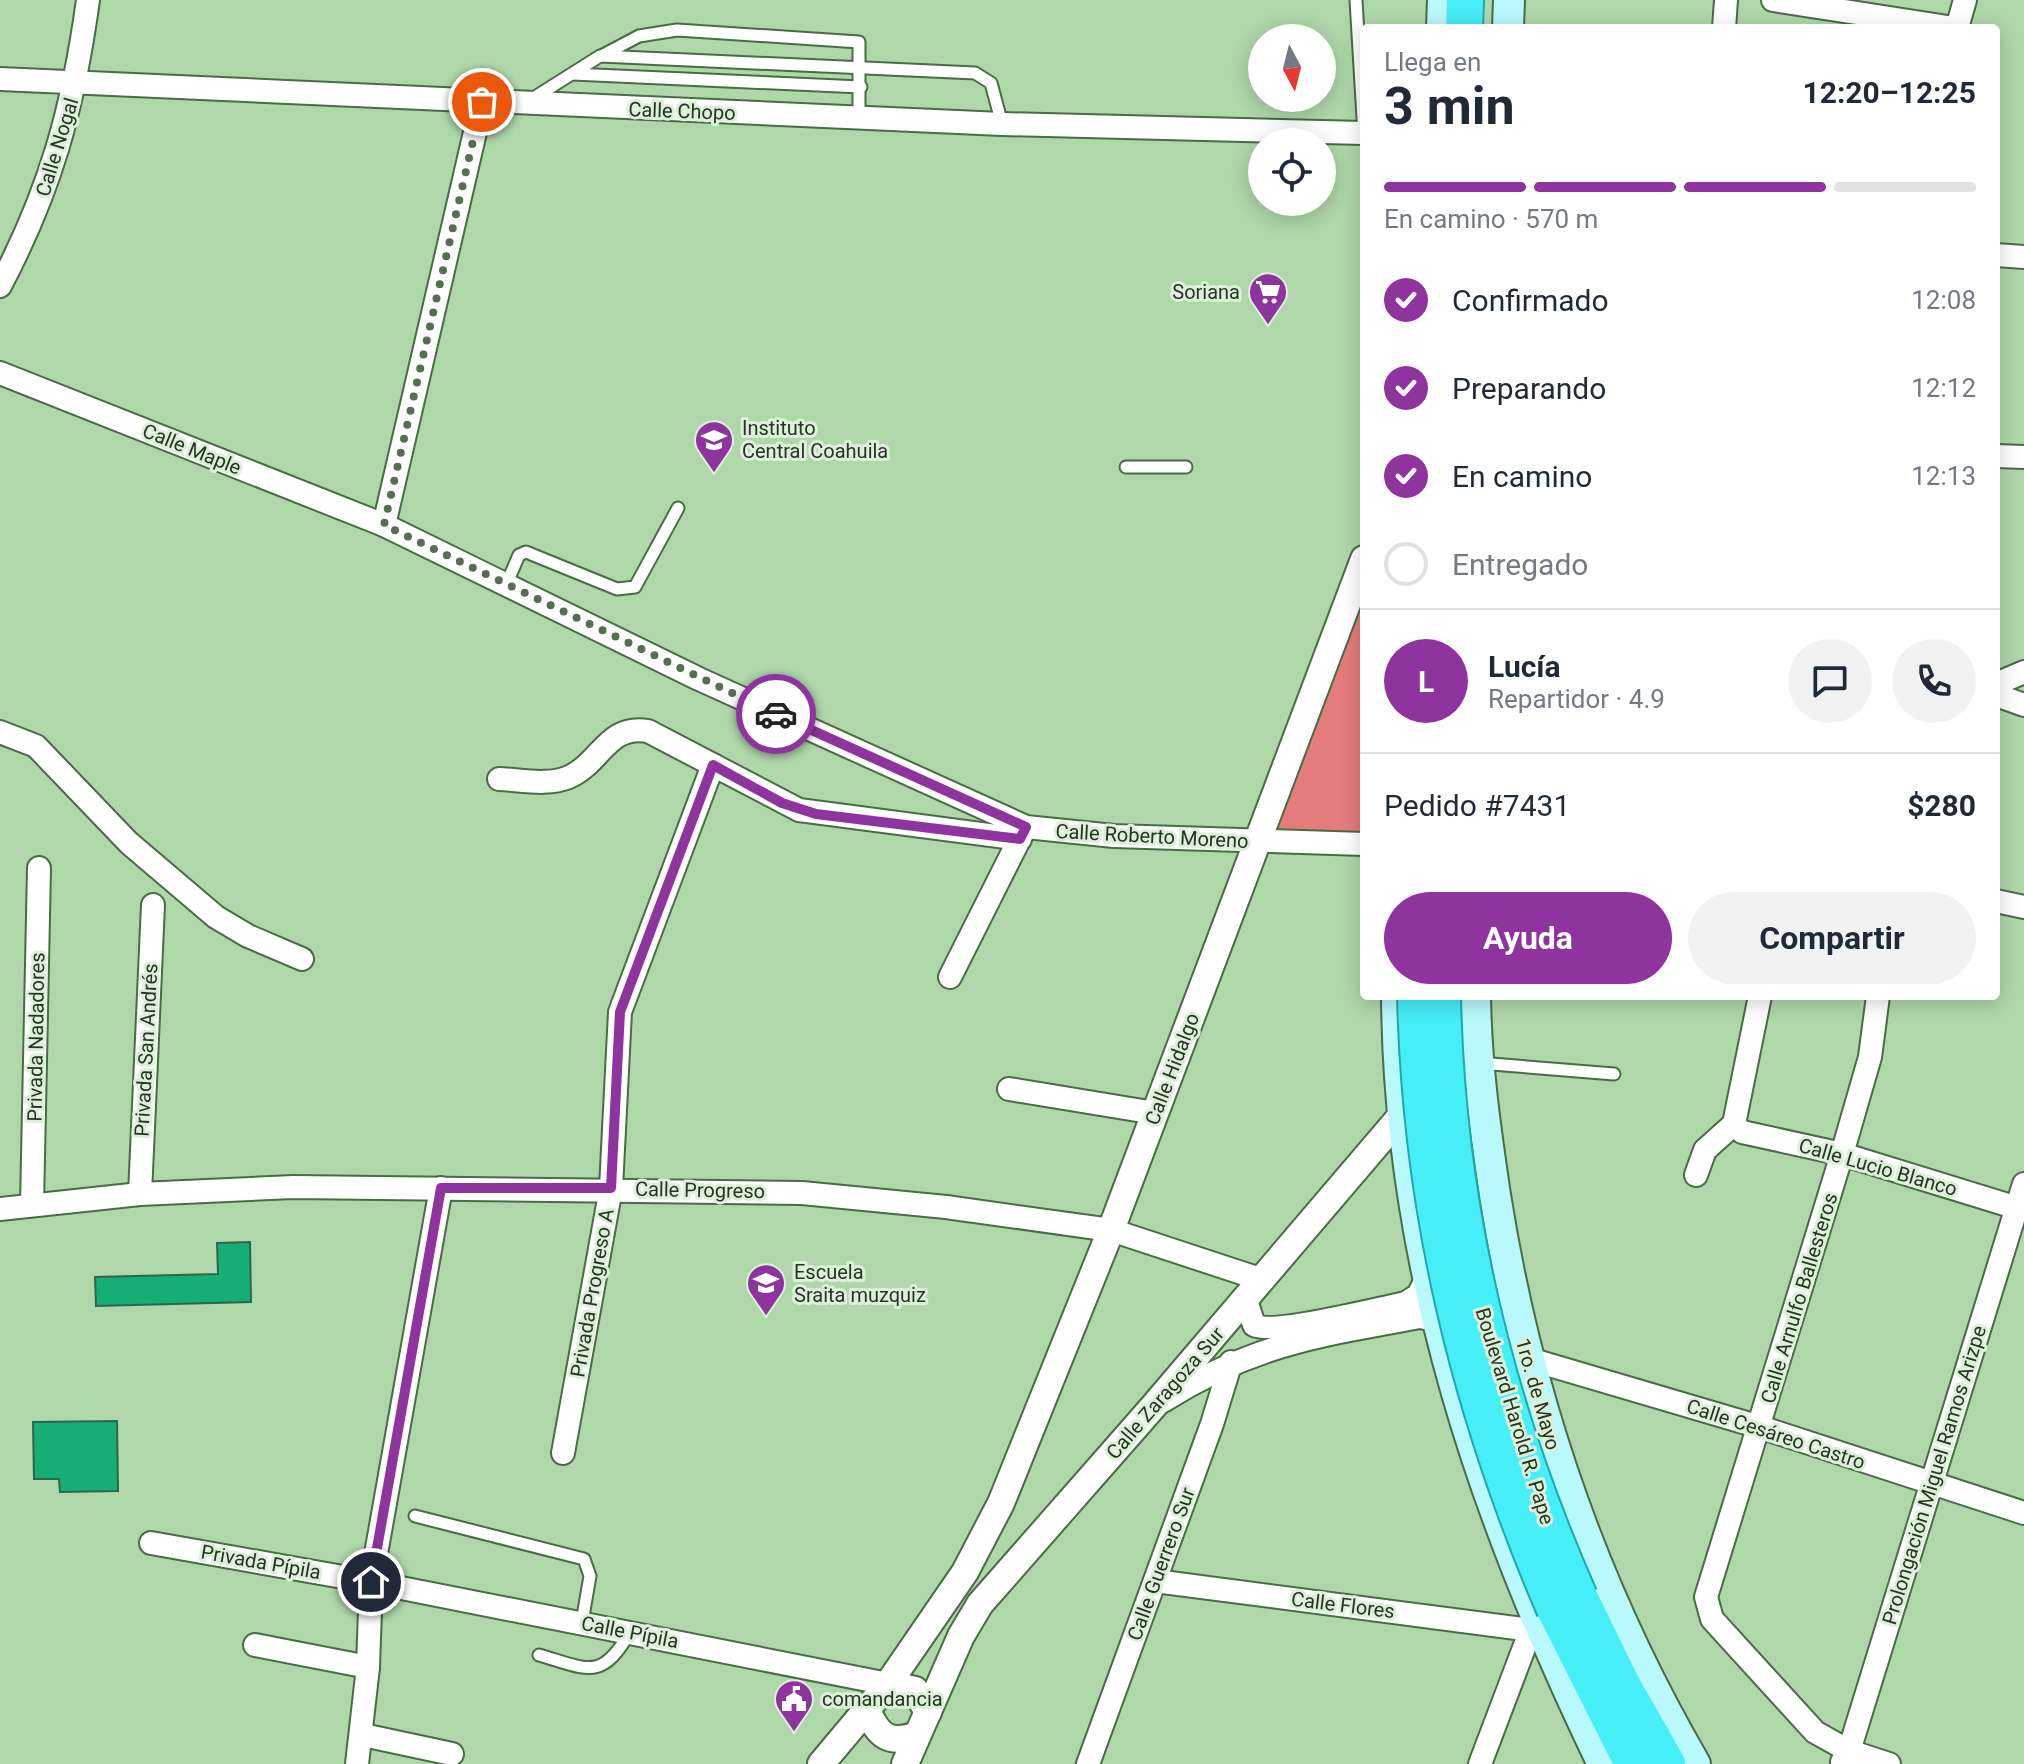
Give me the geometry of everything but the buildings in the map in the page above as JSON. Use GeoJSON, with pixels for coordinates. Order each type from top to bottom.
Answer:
{"type":"FeatureCollection","features":[{"type":"Feature","properties":{"kind":"highway"},"geometry":{"type":"LineString","coordinates":[[1464,24],[1465,0]]}},
{"type":"Feature","properties":{"kind":"highway"},"geometry":{"type":"LineString","coordinates":[[1487,24],[1488,0]]}},
{"type":"Feature","properties":{"kind":"highway","name":"Boulevard Harold R. Pape"},"geometry":{"type":"LineString","coordinates":[[1416,1000],[1430,1191],[1452,1304],[1499,1465],[1550,1614],[1633,1764]]}},
{"type":"Feature","properties":{"kind":"highway","name":"Boulevard Harold R. Pape"},"geometry":{"type":"LineString","coordinates":[[1442,1000],[1458,1193],[1478,1295],[1524,1459],[1550,1614],[1622,1685],[1667,1764]]}},
{"type":"Feature","properties":{"kind":"main road"},"geometry":{"type":"LineString","coordinates":[[1442,24],[1443,0]]}},
{"type":"Feature","properties":{"kind":"main road"},"geometry":{"type":"LineString","coordinates":[[1508,24],[1509,0]]}},
{"type":"Feature","properties":{"kind":"main road"},"geometry":{"type":"LineString","coordinates":[[1397,1000],[1402,1114],[1428,1276],[1473,1456],[1550,1614],[1603,1764]]}},
{"type":"Feature","properties":{"kind":"main road","name":"1ro. de Mayo"},"geometry":{"type":"LineString","coordinates":[[1475,1000],[1477,1063],[1491,1166],[1526,1358],[1548,1435],[1602,1581],[1631,1647],[1695,1764]]}},
{"type":"Feature","properties":{"kind":"main road"},"geometry":{"type":"LineString","coordinates":[[1413,1177],[1418,1164],[1443,1150],[1475,1154],[1491,1166]]}},
{"type":"Feature","properties":{"kind":"street","name":"Calle Nogal"},"geometry":{"type":"LineString","coordinates":[[0,286],[48,183],[77,83],[88,0]]}},
{"type":"Feature","properties":{"kind":"street"},"geometry":{"type":"LineString","coordinates":[[1724,24],[1726,0]]}},
{"type":"Feature","properties":{"kind":"street"},"geometry":{"type":"LineString","coordinates":[[1773,0],[1929,24]]}},
{"type":"Feature","properties":{"kind":"street"},"geometry":{"type":"LineString","coordinates":[[1956,24],[1965,0]]}},
{"type":"Feature","properties":{"kind":"street","name":"Calle Chopo"},"geometry":{"type":"LineString","coordinates":[[0,79],[1002,124],[1360,134]]}},
{"type":"Feature","properties":{"kind":"street"},"geometry":{"type":"LineString","coordinates":[[384,525],[482,102]]}},
{"type":"Feature","properties":{"kind":"street"},"geometry":{"type":"LineString","coordinates":[[2000,255],[2024,257]]}},
{"type":"Feature","properties":{"kind":"street","name":"Calle Maple"},"geometry":{"type":"LineString","coordinates":[[0,373],[384,525]]}},
{"type":"Feature","properties":{"kind":"street"},"geometry":{"type":"LineString","coordinates":[[2000,456],[2024,457]]}},
{"type":"Feature","properties":{"kind":"street","name":"Calle Roberto Moreno"},"geometry":{"type":"LineString","coordinates":[[384,525],[1023,833],[1360,844]]}},
{"type":"Feature","properties":{"kind":"street","name":"Calle Hidalgo"},"geometry":{"type":"LineString","coordinates":[[888,1684],[965,1572],[1001,1503],[1111,1230],[1260,842],[1360,570]]}},
{"type":"Feature","properties":{"kind":"street"},"geometry":{"type":"LineString","coordinates":[[2000,682],[2024,672]]}},
{"type":"Feature","properties":{"kind":"street"},"geometry":{"type":"LineString","coordinates":[[2000,696],[2024,705]]}},
{"type":"Feature","properties":{"kind":"street"},"geometry":{"type":"LineString","coordinates":[[499,779],[544,781],[569,777],[614,736],[637,729],[713,765],[782,803],[816,814],[1023,833],[950,977]]}},
{"type":"Feature","properties":{"kind":"street"},"geometry":{"type":"LineString","coordinates":[[0,732],[36,746],[129,843],[216,917],[248,936],[302,959]]}},
{"type":"Feature","properties":{"kind":"street","name":"Privada Progreso A"},"geometry":{"type":"LineString","coordinates":[[563,1453],[611,1188],[620,1012],[713,765]]}},
{"type":"Feature","properties":{"kind":"street","name":"Privada Nadadores"},"geometry":{"type":"LineString","coordinates":[[32,1205],[39,868]]}},
{"type":"Feature","properties":{"kind":"street"},"geometry":{"type":"LineString","coordinates":[[2000,902],[2024,907]]}},
{"type":"Feature","properties":{"kind":"street","name":"Privada San Andrés"},"geometry":{"type":"LineString","coordinates":[[140,1194],[153,905]]}},
{"type":"Feature","properties":{"kind":"street"},"geometry":{"type":"LineString","coordinates":[[1696,1175],[1705,1150],[1734,1124],[1759,1000]]}},
{"type":"Feature","properties":{"kind":"street","name":"Calle Arnulfo Ballesteros"},"geometry":{"type":"LineString","coordinates":[[1845,1758],[1807,1726],[1712,1619],[1706,1597],[1870,1057],[1877,1000]]}},
{"type":"Feature","properties":{"kind":"street","name":"Calle Zaragoza Sur"},"geometry":{"type":"LineString","coordinates":[[905,1764],[980,1604],[1254,1290],[1402,1114],[1427,1090],[1477,1063]]}},
{"type":"Feature","properties":{"kind":"street"},"geometry":{"type":"LineString","coordinates":[[1009,1089],[1155,1113]]}},
{"type":"Feature","properties":{"kind":"street","name":"Calle Lucio Blanco"},"geometry":{"type":"LineString","coordinates":[[1734,1124],[1742,1132],[1842,1154],[2020,1209]]}},
{"type":"Feature","properties":{"kind":"street","name":"Prolongación Miguel Ramos Arizpe"},"geometry":{"type":"LineString","coordinates":[[1845,1758],[2020,1209],[2024,1184]]}},
{"type":"Feature","properties":{"kind":"street","name":"Calle Progreso"},"geometry":{"type":"LineString","coordinates":[[0,1209],[140,1194],[293,1187],[611,1188],[872,1198],[1111,1230],[1254,1290]]}},
{"type":"Feature","properties":{"kind":"street"},"geometry":{"type":"LineString","coordinates":[[357,1764],[363,1735],[371,1582],[441,1188]]}},
{"type":"Feature","properties":{"kind":"street"},"geometry":{"type":"LineString","coordinates":[[1254,1290],[1254,1325],[1267,1329],[1406,1303],[1418,1295],[1428,1276]]}},
{"type":"Feature","properties":{"kind":"street"},"geometry":{"type":"LineString","coordinates":[[1152,1408],[1231,1362],[1337,1332],[1420,1317],[1430,1319],[1440,1327]]}},
{"type":"Feature","properties":{"kind":"street","name":"Calle Cesáreo Castro"},"geometry":{"type":"LineString","coordinates":[[1526,1358],[1760,1427],[2024,1513]]}},
{"type":"Feature","properties":{"kind":"street","name":"Calle Guerrero Sur"},"geometry":{"type":"LineString","coordinates":[[1088,1764],[1212,1424],[1231,1362]]}},
{"type":"Feature","properties":{"kind":"street","name":"Privada Pípila"},"geometry":{"type":"LineString","coordinates":[[151,1543],[371,1582]]}},
{"type":"Feature","properties":{"kind":"street","name":"Calle Flores"},"geometry":{"type":"LineString","coordinates":[[1155,1581],[1550,1614]]}},
{"type":"Feature","properties":{"kind":"street","name":"Calle Pípila"},"geometry":{"type":"LineString","coordinates":[[371,1582],[888,1684]]}},
{"type":"Feature","properties":{"kind":"street"},"geometry":{"type":"LineString","coordinates":[[1480,1764],[1550,1614]]}},
{"type":"Feature","properties":{"kind":"street"},"geometry":{"type":"LineString","coordinates":[[255,1645],[368,1667]]}},
{"type":"Feature","properties":{"kind":"street"},"geometry":{"type":"LineString","coordinates":[[821,1764],[888,1684],[915,1690],[923,1724],[904,1740],[886,1739],[876,1729],[867,1710]]}},
{"type":"Feature","properties":{"kind":"street"},"geometry":{"type":"LineString","coordinates":[[363,1735],[452,1754]]}},
{"type":"Feature","properties":{"kind":"street"},"geometry":{"type":"LineString","coordinates":[[1845,1758],[1889,1764]]}},
{"type":"Feature","properties":{"kind":"lane"},"geometry":{"type":"LineString","coordinates":[[1356,0],[1360,67]]}},
{"type":"Feature","properties":{"kind":"lane"},"geometry":{"type":"LineString","coordinates":[[525,104],[600,56],[639,36],[677,30],[859,42],[859,118]]}},
{"type":"Feature","properties":{"kind":"lane"},"geometry":{"type":"LineString","coordinates":[[600,56],[975,73],[984,76],[996,93],[1002,124]]}},
{"type":"Feature","properties":{"kind":"lane"},"geometry":{"type":"LineString","coordinates":[[571,74],[861,87]]}},
{"type":"Feature","properties":{"kind":"lane"},"geometry":{"type":"LineString","coordinates":[[1126,467],[1186,467]]}},
{"type":"Feature","properties":{"kind":"lane"},"geometry":{"type":"LineString","coordinates":[[506,585],[519,555],[526,552],[617,589],[635,587],[678,508]]}},
{"type":"Feature","properties":{"kind":"lane"},"geometry":{"type":"LineString","coordinates":[[1477,1063],[1614,1074]]}},
{"type":"Feature","properties":{"kind":"lane"},"geometry":{"type":"LineString","coordinates":[[415,1516],[584,1559],[590,1576],[582,1622]]}},
{"type":"Feature","properties":{"kind":"lane"},"geometry":{"type":"LineString","coordinates":[[539,1655],[580,1667],[602,1666],[616,1655],[630,1632]]}},
{"type":"Feature","properties":{"kind":"shaded area"},"geometry":{"type":"Polygon","coordinates":[[[1360,596],[1360,834],[1276,831],[1360,596]]]}},
{"type":"Feature","properties":{"kind":"way so far"},"geometry":{"type":"LineString","coordinates":[[482,102],[384,525],[776,714]]}},
{"type":"Feature","properties":{"kind":"place","name":"Soriana"},"geometry":{"type":"Point","coordinates":[1268,326]}},
{"type":"Feature","properties":{"kind":"place","name":"Instituto Central Coahuila"},"geometry":{"type":"Point","coordinates":[714,474]}},
{"type":"Feature","properties":{"kind":"place","name":"Escuela Sraita muzquiz"},"geometry":{"type":"Point","coordinates":[766,1317]}},
{"type":"Feature","properties":{"kind":"place","name":"comandancia"},"geometry":{"type":"Point","coordinates":[794,1733]}},
{"type":"Feature","properties":{"kind":"route"},"geometry":{"type":"LineString","coordinates":[[371,1582],[441,1188],[611,1188],[620,1012],[713,765],[782,803],[816,814],[1020,839],[1026,827],[776,714]]}}]}
